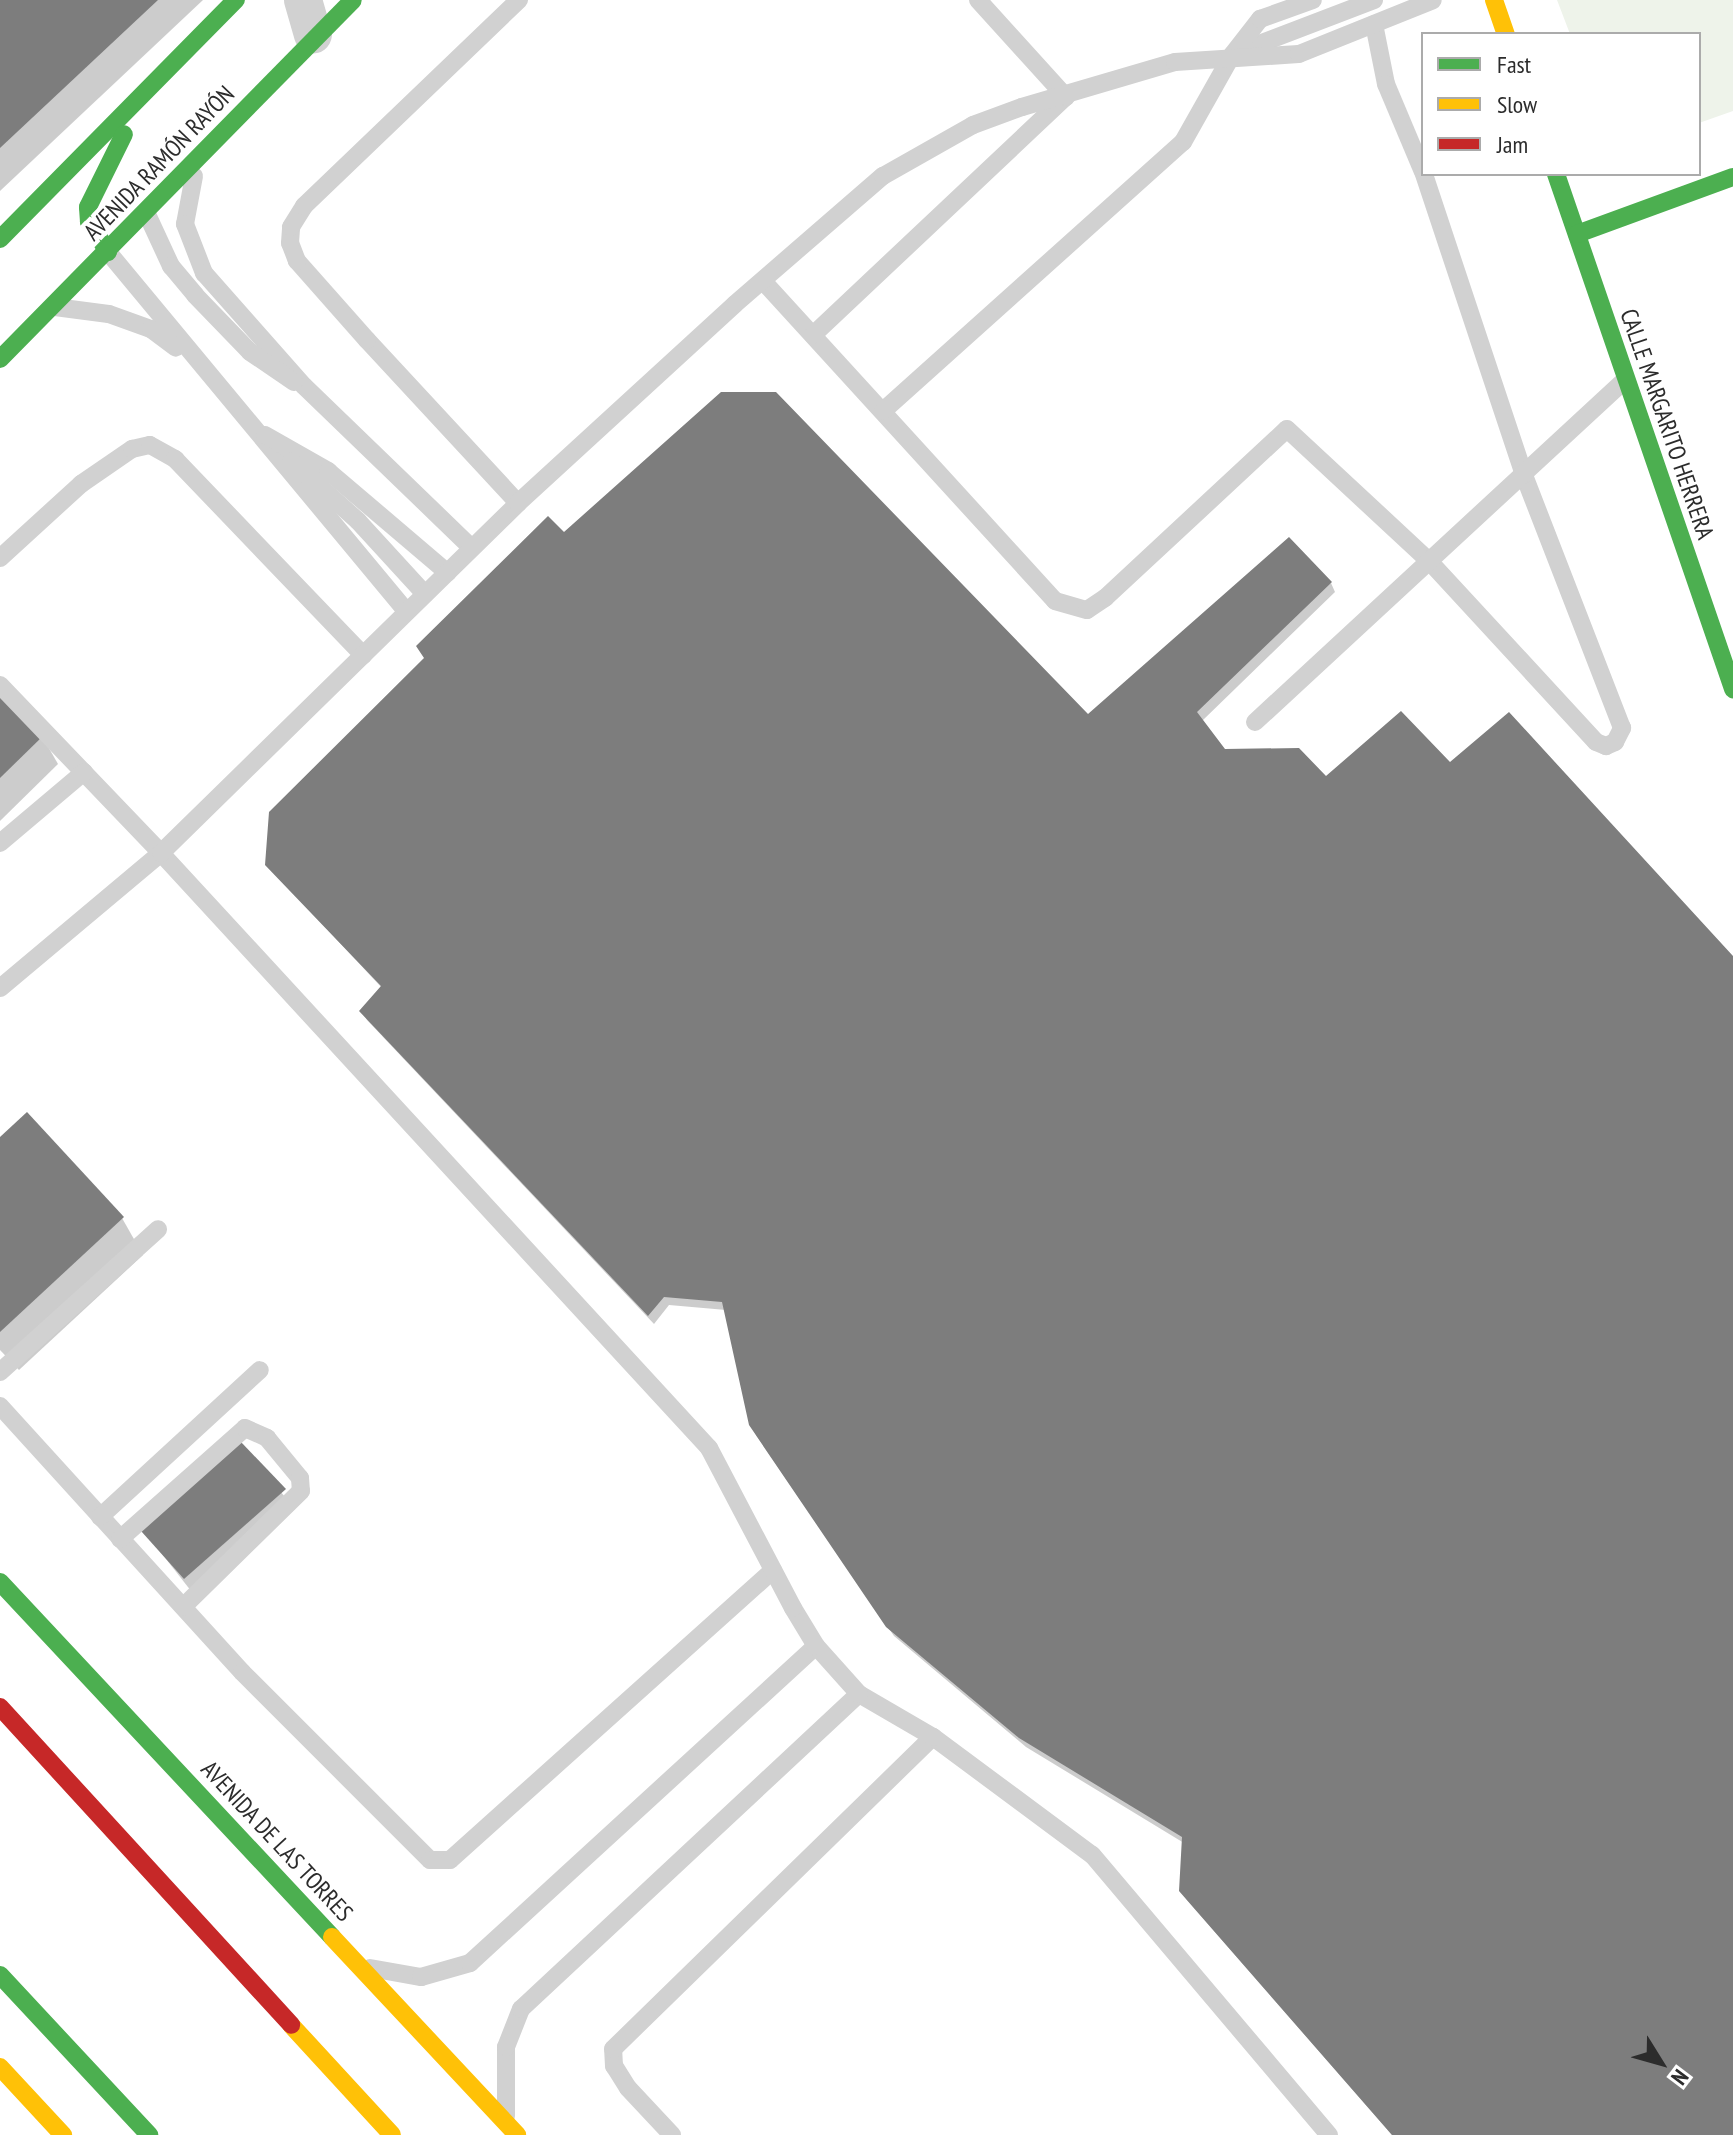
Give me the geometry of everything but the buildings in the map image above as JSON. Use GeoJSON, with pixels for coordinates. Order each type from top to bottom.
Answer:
{"type":"FeatureCollection","features":[{"type":"Feature","properties":{"kind":"main road"},"geometry":{"type":"LineString","coordinates":[[0,239],[236,0]]}},
{"type":"Feature","properties":{"kind":"main road","name":"AVENIDA RAMÓN RAYÓN"},"geometry":{"type":"LineString","coordinates":[[0,359],[196,159],[308,17],[353,0]]}},
{"type":"Feature","properties":{"kind":"main road"},"geometry":{"type":"LineString","coordinates":[[1494,0],[1505,32]]}},
{"type":"Feature","properties":{"kind":"main road"},"geometry":{"type":"LineString","coordinates":[[108,252],[89,222],[88,207],[153,83]]}},
{"type":"Feature","properties":{"kind":"main road","name":"CALLE MARGARITO HERRERA"},"geometry":{"type":"LineString","coordinates":[[1557,176],[1733,689]]}},
{"type":"Feature","properties":{"kind":"main road"},"geometry":{"type":"LineString","coordinates":[[1577,234],[1733,177]]}},
{"type":"Feature","properties":{"kind":"main road","name":"AVENIDA DE LAS TORRES"},"geometry":{"type":"LineString","coordinates":[[0,1582],[512,2129]]}},
{"type":"Feature","properties":{"kind":"main road"},"geometry":{"type":"LineString","coordinates":[[0,1681],[82,1797]]}},
{"type":"Feature","properties":{"kind":"main road"},"geometry":{"type":"LineString","coordinates":[[0,1707],[392,2135]]}},
{"type":"Feature","properties":{"kind":"main road"},"geometry":{"type":"LineString","coordinates":[[0,1975],[149,2135]]}},
{"type":"Feature","properties":{"kind":"main road"},"geometry":{"type":"LineString","coordinates":[[0,2067],[63,2135]]}},
{"type":"Feature","properties":{"kind":"lane"},"geometry":{"type":"LineString","coordinates":[[518,503],[297,261],[290,243],[291,227],[304,206],[341,173],[407,103],[519,0]]}},
{"type":"Feature","properties":{"kind":"lane"},"geometry":{"type":"LineString","coordinates":[[978,0],[1066,97]]}},
{"type":"Feature","properties":{"kind":"lane"},"geometry":{"type":"LineString","coordinates":[[883,411],[1183,142],[1232,55],[1260,19],[1313,0]]}},
{"type":"Feature","properties":{"kind":"lane"},"geometry":{"type":"LineString","coordinates":[[1232,55],[1374,0]]}},
{"type":"Feature","properties":{"kind":"lane"},"geometry":{"type":"LineString","coordinates":[[0,988],[161,853],[471,547],[883,176],[973,125],[1175,62],[1232,55],[1299,54],[1433,0]]}},
{"type":"Feature","properties":{"kind":"lane"},"geometry":{"type":"LineString","coordinates":[[1374,24],[1386,84],[1421,166]]}},
{"type":"Feature","properties":{"kind":"lane"},"geometry":{"type":"LineString","coordinates":[[813,335],[1066,97]]}},
{"type":"Feature","properties":{"kind":"lane"},"geometry":{"type":"LineString","coordinates":[[196,159],[185,224],[190,246],[204,273],[304,386],[471,547]]}},
{"type":"Feature","properties":{"kind":"lane"},"geometry":{"type":"LineString","coordinates":[[763,281],[1055,601],[1070,608],[1087,610],[1105,598],[1287,429],[1430,562],[1596,742],[1615,742],[1622,728],[1524,475],[1425,176]]}},
{"type":"Feature","properties":{"kind":"lane"},"geometry":{"type":"LineString","coordinates":[[146,212],[171,266],[195,295],[261,361],[304,386]]}},
{"type":"Feature","properties":{"kind":"lane"},"geometry":{"type":"LineString","coordinates":[[108,252],[198,365],[406,611]]}},
{"type":"Feature","properties":{"kind":"lane"},"geometry":{"type":"LineString","coordinates":[[52,306],[109,314],[151,329],[198,365]]}},
{"type":"Feature","properties":{"kind":"lane"},"geometry":{"type":"LineString","coordinates":[[1255,722],[1626,379]]}},
{"type":"Feature","properties":{"kind":"lane"},"geometry":{"type":"LineString","coordinates":[[255,431],[328,471],[448,573]]}},
{"type":"Feature","properties":{"kind":"lane"},"geometry":{"type":"LineString","coordinates":[[255,431],[328,492],[425,594]]}},
{"type":"Feature","properties":{"kind":"lane"},"geometry":{"type":"LineString","coordinates":[[0,558],[81,484],[132,449],[150,445],[175,459],[363,655]]}},
{"type":"Feature","properties":{"kind":"lane"},"geometry":{"type":"LineString","coordinates":[[0,685],[161,853],[709,1448],[816,1646],[859,1694],[933,1737],[1092,1855],[1329,2135]]}},
{"type":"Feature","properties":{"kind":"lane"},"geometry":{"type":"LineString","coordinates":[[0,843],[84,772]]}},
{"type":"Feature","properties":{"kind":"lane"},"geometry":{"type":"LineString","coordinates":[[0,1372],[158,1229]]}},
{"type":"Feature","properties":{"kind":"lane"},"geometry":{"type":"LineString","coordinates":[[100,1517],[260,1370]]}},
{"type":"Feature","properties":{"kind":"lane"},"geometry":{"type":"LineString","coordinates":[[0,1406],[183,1607],[424,1856],[450,1860],[773,1570]]}},
{"type":"Feature","properties":{"kind":"lane"},"geometry":{"type":"LineString","coordinates":[[120,1539],[245,1428],[267,1438],[300,1478],[301,1491],[183,1607]]}},
{"type":"Feature","properties":{"kind":"lane"},"geometry":{"type":"LineString","coordinates":[[361,1966],[421,1977],[470,1963],[816,1646]]}},
{"type":"Feature","properties":{"kind":"lane"},"geometry":{"type":"LineString","coordinates":[[512,2129],[506,2047],[521,2009],[859,1694]]}},
{"type":"Feature","properties":{"kind":"lane"},"geometry":{"type":"LineString","coordinates":[[666,2129],[614,2066],[613,2049],[933,1737]]}},
{"type":"Feature","properties":{"kind":"shaded area"},"geometry":{"type":"Polygon","coordinates":[[[1557,0],[1733,0],[1733,111],[1701,122],[1701,32],[1569,32],[1557,0]]]}},
{"type":"Feature","properties":{"kind":"traffic: fast"},"geometry":{"type":"LineString","coordinates":[[0,239],[236,0]]}},
{"type":"Feature","properties":{"kind":"traffic: fast"},"geometry":{"type":"LineString","coordinates":[[0,359],[353,0]]}},
{"type":"Feature","properties":{"kind":"traffic: fast"},"geometry":{"type":"LineString","coordinates":[[108,252],[89,222],[88,207],[124,134]]}},
{"type":"Feature","properties":{"kind":"traffic: fast"},"geometry":{"type":"LineString","coordinates":[[1557,176],[1733,689]]}},
{"type":"Feature","properties":{"kind":"traffic: fast"},"geometry":{"type":"LineString","coordinates":[[1577,234],[1733,177]]}},
{"type":"Feature","properties":{"kind":"traffic: fast"},"geometry":{"type":"LineString","coordinates":[[0,1582],[332,1937]]}},
{"type":"Feature","properties":{"kind":"traffic: fast"},"geometry":{"type":"LineString","coordinates":[[0,1975],[149,2135]]}},
{"type":"Feature","properties":{"kind":"traffic: slow"},"geometry":{"type":"LineString","coordinates":[[1494,0],[1505,32]]}},
{"type":"Feature","properties":{"kind":"traffic: slow"},"geometry":{"type":"LineString","coordinates":[[332,1937],[517,2135]]}},
{"type":"Feature","properties":{"kind":"traffic: slow"},"geometry":{"type":"LineString","coordinates":[[291,2025],[392,2135]]}},
{"type":"Feature","properties":{"kind":"traffic: slow"},"geometry":{"type":"LineString","coordinates":[[0,2067],[63,2135]]}},
{"type":"Feature","properties":{"kind":"traffic: jam"},"geometry":{"type":"LineString","coordinates":[[0,1707],[291,2025]]}}]}
